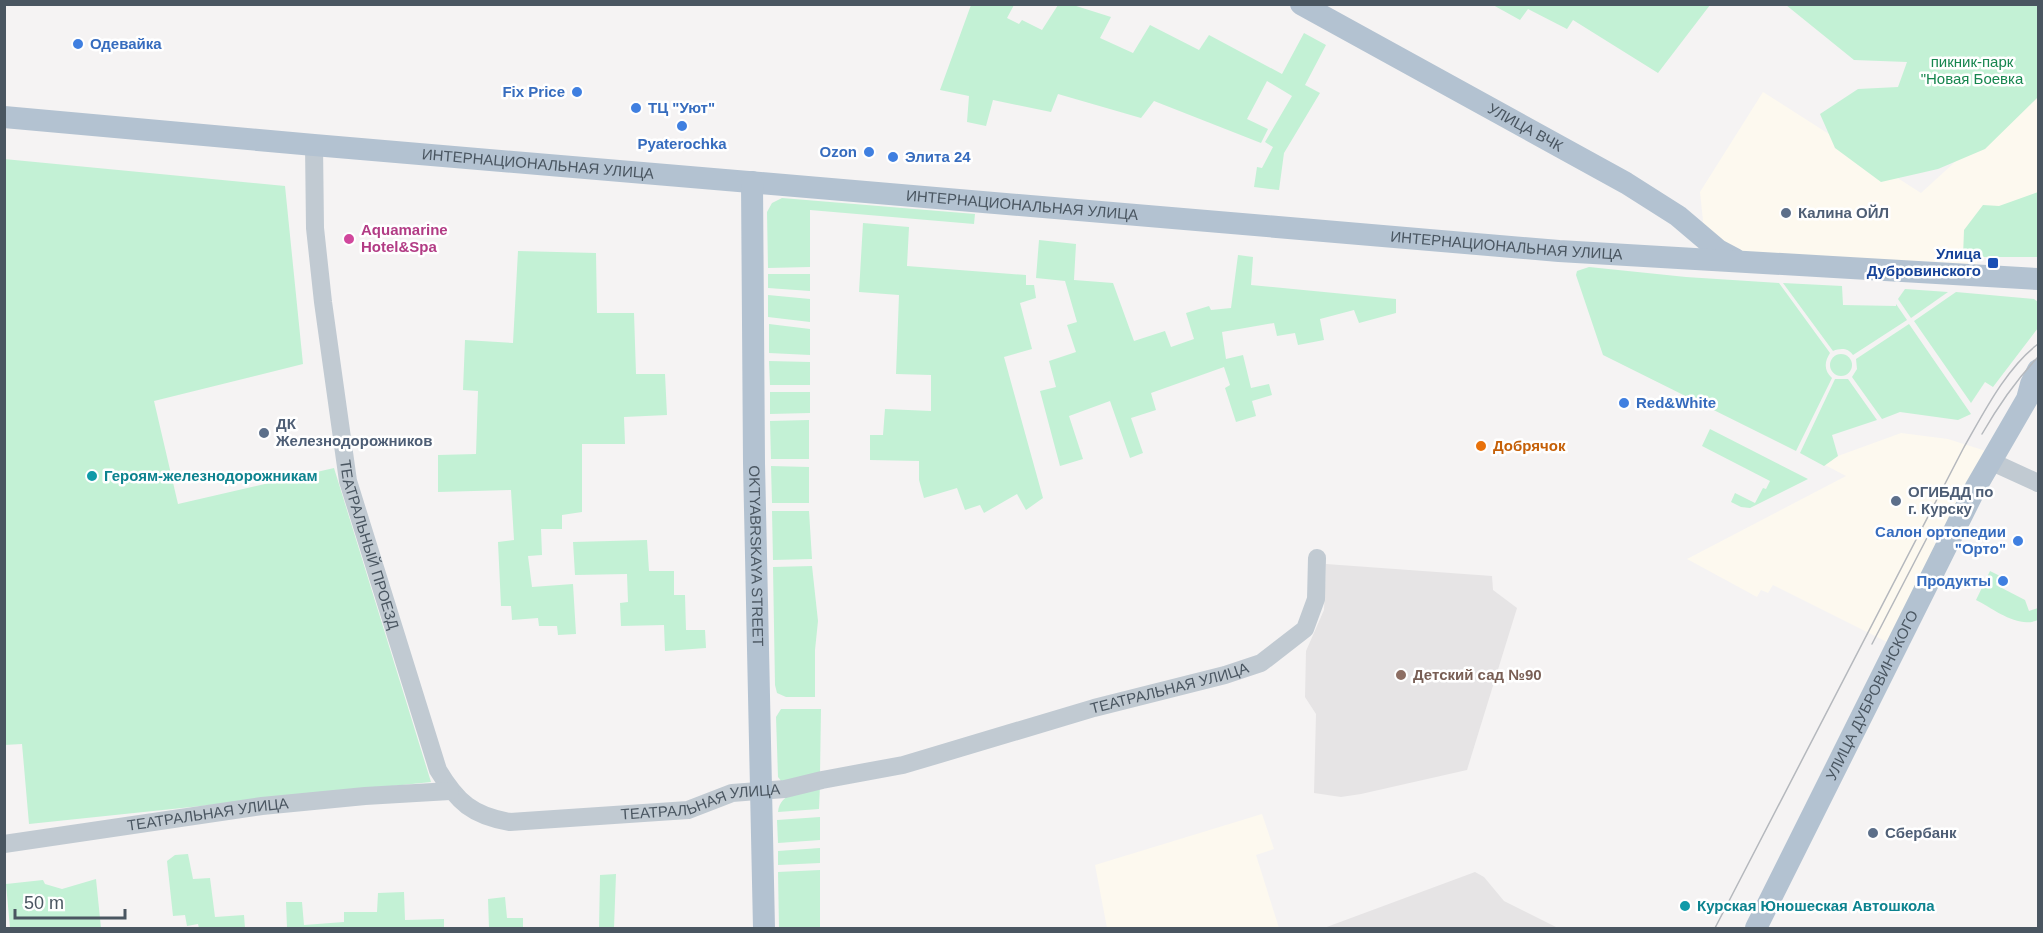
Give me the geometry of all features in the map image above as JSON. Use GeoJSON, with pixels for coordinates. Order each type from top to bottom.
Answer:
{"type":"FeatureCollection","features":[{"type":"Feature","properties":{"kind":"main road","name":"УЛИЦА ВЧК"},"geometry":{"type":"LineString","coordinates":[[1301,4],[1626,183],[1678,216],[1718,250],[1742,261]]}},
{"type":"Feature","properties":{"kind":"main road","name":"ИНТЕРНАЦИОНАЛЬНАЯ УЛИЦА"},"geometry":{"type":"LineString","coordinates":[[4,117],[314,146],[1535,249],[2028,279]]}},
{"type":"Feature","properties":{"kind":"main road","name":"OKTYABRSKAYA STREET"},"geometry":{"type":"LineString","coordinates":[[752,182],[754,463],[764,928]]}},
{"type":"Feature","properties":{"kind":"main road"},"geometry":{"type":"LineString","coordinates":[[1651,256],[1668,249],[1675,239],[1674,224],[1659,203]]}},
{"type":"Feature","properties":{"kind":"main road"},"geometry":{"type":"LineString","coordinates":[[2028,279],[2038,290]]}},
{"type":"Feature","properties":{"kind":"main road","name":"УЛИЦА ДУБРОВИНСКОГО"},"geometry":{"type":"LineString","coordinates":[[1756,928],[1990,461],[2033,392],[2031,384],[2038,370]]}},
{"type":"Feature","properties":{"kind":"street","name":"ТЕАТРАЛЬНЫЙ ПРОЕЗД"},"geometry":{"type":"LineString","coordinates":[[314,146],[315,228],[321,292],[348,481],[438,770],[450,791]]}},
{"type":"Feature","properties":{"kind":"street"},"geometry":{"type":"LineString","coordinates":[[1990,461],[2038,483]]}},
{"type":"Feature","properties":{"kind":"street","name":"ТЕАТРАЛЬНАЯ УЛИЦА"},"geometry":{"type":"LineString","coordinates":[[4,844],[262,806],[450,791],[488,818],[510,822],[688,810],[732,793],[785,789],[903,765],[1094,708],[1225,675],[1261,663],[1286,645],[1308,624],[1316,599],[1317,558]]}},
{"type":"Feature","properties":{"kind":"shaded area"},"geometry":{"type":"Polygon","coordinates":[[[2038,86],[2038,202],[1980,222],[1976,276],[1707,259],[1700,192],[1763,92],[1921,193],[2038,86]]]}},
{"type":"Feature","properties":{"kind":"shaded area"},"geometry":{"type":"Polygon","coordinates":[[[1901,433],[1948,439],[1989,452],[1889,643],[1773,585],[1768,593],[1761,590],[1757,597],[1687,559],[1846,476],[1825,465],[1838,456],[1901,433]]]}},
{"type":"Feature","properties":{"kind":"shaded area","name":"Детский сад №90"},"geometry":{"type":"Polygon","coordinates":[[[1326,564],[1492,576],[1493,590],[1517,608],[1467,770],[1361,794],[1341,797],[1314,793],[1316,714],[1305,697],[1306,651],[1324,610],[1326,564]]]}},
{"type":"Feature","properties":{"kind":"shaded area"},"geometry":{"type":"Polygon","coordinates":[[[1262,814],[1274,849],[1256,855],[1279,928],[1107,928],[1095,865],[1262,814]]]}},
{"type":"Feature","properties":{"kind":"shaded area"},"geometry":{"type":"Polygon","coordinates":[[[1475,872],[1484,877],[1504,901],[1558,928],[1324,928],[1475,872]]]}},
{"type":"Feature","properties":{"kind":"green space"},"geometry":{"type":"Polygon","coordinates":[[[971,5],[1014,5],[1007,18],[1019,24],[1022,20],[1042,30],[1058,5],[1073,5],[1111,17],[1100,38],[1133,53],[1150,25],[1199,50],[1209,35],[1282,74],[1304,33],[1326,45],[1305,85],[1320,93],[1284,153],[1279,190],[1254,187],[1257,167],[1262,168],[1273,147],[1265,142],[1292,96],[1267,81],[1247,119],[1268,129],[1261,143],[1154,101],[1141,118],[1058,94],[1051,112],[993,100],[986,126],[967,122],[969,96],[940,90],[971,5]]]}},
{"type":"Feature","properties":{"kind":"green space"},"geometry":{"type":"Polygon","coordinates":[[[1493,5],[1710,5],[1658,73],[1573,20],[1567,29],[1528,9],[1520,20],[1493,5]]]}},
{"type":"Feature","properties":{"kind":"green space","name":"пикник-парк \"Новая Боевка"},"geometry":{"type":"Polygon","coordinates":[[[1786,5],[2038,5],[2038,97],[1985,149],[1938,169],[1881,182],[1835,148],[1820,114],[1858,89],[1898,87],[1907,62],[1854,60],[1786,5]]]}},
{"type":"Feature","properties":{"kind":"green space"},"geometry":{"type":"Polygon","coordinates":[[[4,159],[285,186],[303,364],[154,401],[178,504],[334,468],[431,782],[29,824],[22,744],[4,745],[4,159]]]}},
{"type":"Feature","properties":{"kind":"green space"},"geometry":{"type":"Polygon","coordinates":[[[2038,192],[2038,257],[1963,257],[1964,230],[1983,205],[1999,206],[2038,192]]]}},
{"type":"Feature","properties":{"kind":"green space"},"geometry":{"type":"Polygon","coordinates":[[[782,198],[975,214],[974,224],[810,210],[810,267],[768,268],[767,212],[772,203],[782,198]]]}},
{"type":"Feature","properties":{"kind":"green space"},"geometry":{"type":"Polygon","coordinates":[[[863,223],[909,227],[907,266],[1026,275],[1026,285],[1034,285],[1036,298],[1020,303],[1032,349],[1004,357],[1043,498],[1026,510],[1017,494],[984,513],[980,505],[965,510],[957,488],[924,498],[919,480],[919,461],[870,460],[870,435],[883,435],[885,409],[931,411],[931,375],[896,374],[899,295],[859,292],[863,223]]]}},
{"type":"Feature","properties":{"kind":"green space"},"geometry":{"type":"Polygon","coordinates":[[[1039,240],[1076,244],[1074,280],[1113,283],[1134,341],[1165,331],[1171,347],[1194,339],[1186,313],[1209,306],[1211,310],[1231,308],[1238,255],[1253,257],[1251,285],[1396,299],[1396,313],[1359,323],[1354,310],[1320,319],[1324,340],[1298,345],[1295,333],[1277,336],[1274,323],[1222,332],[1226,359],[1243,355],[1251,388],[1269,384],[1272,395],[1252,401],[1256,416],[1236,422],[1225,388],[1230,385],[1224,367],[1151,393],[1156,410],[1131,418],[1143,453],[1130,458],[1110,401],[1069,416],[1083,459],[1060,466],[1040,391],[1056,387],[1049,361],[1076,352],[1067,325],[1077,322],[1065,281],[1036,278],[1039,240]]]}},
{"type":"Feature","properties":{"kind":"green space"},"geometry":{"type":"Polygon","coordinates":[[[518,251],[596,253],[597,313],[634,313],[636,374],[665,374],[667,415],[624,417],[625,444],[582,444],[582,512],[562,515],[562,529],[541,529],[542,555],[528,556],[532,587],[573,584],[576,634],[558,635],[557,626],[539,626],[538,618],[512,620],[511,606],[501,606],[498,542],[514,540],[511,490],[438,492],[438,455],[476,454],[478,391],[463,390],[465,340],[513,343],[518,251]]]}},
{"type":"Feature","properties":{"kind":"green space"},"geometry":{"type":"Polygon","coordinates":[[[1589,267],[1686,277],[1779,283],[1830,353],[1826,366],[1832,378],[1796,451],[1603,355],[1576,275],[1577,271],[1589,267]]]}},
{"type":"Feature","properties":{"kind":"green space"},"geometry":{"type":"Polygon","coordinates":[[[768,274],[810,274],[810,291],[768,288],[768,274]]]}},
{"type":"Feature","properties":{"kind":"green space"},"geometry":{"type":"Polygon","coordinates":[[[1783,283],[1842,286],[1843,305],[1896,306],[1896,304],[1907,320],[1853,355],[1844,349],[1833,351],[1783,283]]]}},
{"type":"Feature","properties":{"kind":"green space"},"geometry":{"type":"Polygon","coordinates":[[[1905,289],[1948,292],[1911,318],[1898,299],[1905,289]]]}},
{"type":"Feature","properties":{"kind":"green space"},"geometry":{"type":"Polygon","coordinates":[[[1956,292],[2034,299],[2038,302],[2038,328],[1993,387],[1985,382],[1971,403],[1914,321],[1956,292]]]}},
{"type":"Feature","properties":{"kind":"green space"},"geometry":{"type":"Polygon","coordinates":[[[768,295],[810,299],[810,322],[768,317],[768,295]]]}},
{"type":"Feature","properties":{"kind":"green space"},"geometry":{"type":"Polygon","coordinates":[[[769,324],[810,329],[810,355],[769,353],[769,324]]]}},
{"type":"Feature","properties":{"kind":"green space"},"geometry":{"type":"Polygon","coordinates":[[[1909,324],[1971,414],[1958,420],[1900,412],[1882,419],[1852,377],[1857,369],[1856,359],[1909,324]]]}},
{"type":"Feature","properties":{"kind":"green space"},"geometry":{"type":"Polygon","coordinates":[[[1837,354],[1845,354],[1852,361],[1852,369],[1845,376],[1837,376],[1830,369],[1830,361],[1837,354]]]}},
{"type":"Feature","properties":{"kind":"green space"},"geometry":{"type":"Polygon","coordinates":[[[769,361],[810,362],[810,385],[770,385],[769,361]]]}},
{"type":"Feature","properties":{"kind":"green space"},"geometry":{"type":"Polygon","coordinates":[[[1835,379],[1848,379],[1877,420],[1832,435],[1838,456],[1824,466],[1800,453],[1835,379]]]}},
{"type":"Feature","properties":{"kind":"green space"},"geometry":{"type":"Polygon","coordinates":[[[770,392],[810,392],[810,413],[770,414],[770,392]]]}},
{"type":"Feature","properties":{"kind":"green space"},"geometry":{"type":"Polygon","coordinates":[[[809,420],[809,459],[771,459],[770,421],[809,420]]]}},
{"type":"Feature","properties":{"kind":"green space"},"geometry":{"type":"Polygon","coordinates":[[[1710,429],[1808,479],[1750,508],[1731,502],[1735,493],[1755,503],[1763,488],[1766,489],[1770,481],[1702,446],[1710,429]]]}},
{"type":"Feature","properties":{"kind":"green space"},"geometry":{"type":"Polygon","coordinates":[[[771,466],[809,467],[809,503],[772,503],[771,466]]]}},
{"type":"Feature","properties":{"kind":"green space"},"geometry":{"type":"Polygon","coordinates":[[[772,511],[809,511],[812,559],[773,560],[772,511]]]}},
{"type":"Feature","properties":{"kind":"green space"},"geometry":{"type":"Polygon","coordinates":[[[647,540],[649,571],[674,571],[674,595],[685,595],[686,630],[705,630],[706,648],[665,651],[664,625],[621,626],[620,603],[628,602],[627,574],[575,575],[573,542],[647,540]]]}},
{"type":"Feature","properties":{"kind":"green space"},"geometry":{"type":"Polygon","coordinates":[[[812,566],[818,621],[815,650],[815,697],[786,697],[777,693],[775,685],[773,567],[812,566]]]}},
{"type":"Feature","properties":{"kind":"green space"},"geometry":{"type":"Polygon","coordinates":[[[1990,571],[2000,576],[1996,585],[2025,600],[2029,611],[2038,608],[2038,620],[2022,622],[2014,620],[1976,600],[1990,571]]]}},
{"type":"Feature","properties":{"kind":"green space"},"geometry":{"type":"Polygon","coordinates":[[[781,709],[821,709],[820,775],[782,782],[778,777],[776,717],[781,709]]]}},
{"type":"Feature","properties":{"kind":"green space"},"geometry":{"type":"Polygon","coordinates":[[[820,785],[819,809],[778,812],[783,800],[788,796],[820,785]]]}},
{"type":"Feature","properties":{"kind":"green space"},"geometry":{"type":"Polygon","coordinates":[[[820,817],[820,840],[778,843],[777,820],[820,817]]]}},
{"type":"Feature","properties":{"kind":"green space"},"geometry":{"type":"Polygon","coordinates":[[[820,848],[820,863],[778,865],[778,851],[820,848]]]}},
{"type":"Feature","properties":{"kind":"green space"},"geometry":{"type":"Polygon","coordinates":[[[188,854],[193,879],[210,878],[215,917],[244,915],[245,928],[199,928],[198,924],[187,926],[185,915],[173,916],[167,861],[175,855],[188,854]]]}},
{"type":"Feature","properties":{"kind":"green space"},"geometry":{"type":"Polygon","coordinates":[[[820,870],[820,928],[779,928],[778,872],[820,870]]]}},
{"type":"Feature","properties":{"kind":"green space"},"geometry":{"type":"Polygon","coordinates":[[[616,874],[614,928],[599,928],[600,875],[616,874]]]}},
{"type":"Feature","properties":{"kind":"green space"},"geometry":{"type":"Polygon","coordinates":[[[96,879],[101,928],[10,928],[6,884],[43,880],[45,884],[62,889],[96,879]]]}},
{"type":"Feature","properties":{"kind":"green space"},"geometry":{"type":"Polygon","coordinates":[[[404,892],[405,920],[444,919],[444,928],[287,928],[286,902],[302,902],[304,925],[344,922],[344,912],[377,912],[378,893],[404,892]]]}},
{"type":"Feature","properties":{"kind":"green space"},"geometry":{"type":"Polygon","coordinates":[[[505,897],[507,918],[523,918],[523,928],[489,928],[488,899],[505,897]]]}},
{"type":"Feature","properties":{"kind":"tram line"},"geometry":{"type":"LineString","coordinates":[[1715,928],[1963,449],[2005,379],[2026,354],[2038,344]]}},
{"type":"Feature","properties":{"kind":"tram line"},"geometry":{"type":"LineString","coordinates":[[1982,434],[1994,413],[2038,357]]}},
{"type":"Feature","properties":{"kind":"tram line"},"geometry":{"type":"LineString","coordinates":[[1872,644],[1930,532]]}},
{"type":"Feature","properties":{"kind":"place","name":"Одевайка"},"geometry":{"type":"Point","coordinates":[78,44]}},
{"type":"Feature","properties":{"kind":"place","name":"Fix Price"},"geometry":{"type":"Point","coordinates":[577,92]}},
{"type":"Feature","properties":{"kind":"place","name":"ТЦ \"Уют\""},"geometry":{"type":"Point","coordinates":[636,108]}},
{"type":"Feature","properties":{"kind":"place","name":"Pyaterochka"},"geometry":{"type":"Point","coordinates":[682,126]}},
{"type":"Feature","properties":{"kind":"place","name":"Ozon"},"geometry":{"type":"Point","coordinates":[869,152]}},
{"type":"Feature","properties":{"kind":"place","name":"Элита 24"},"geometry":{"type":"Point","coordinates":[893,157]}},
{"type":"Feature","properties":{"kind":"place","name":"Калина ОЙЛ"},"geometry":{"type":"Point","coordinates":[1786,213]}},
{"type":"Feature","properties":{"kind":"place","name":"Aquamarine Hotel&Spa"},"geometry":{"type":"Point","coordinates":[349,239]}},
{"type":"Feature","properties":{"kind":"place","name":"Улица Дубровинского"},"geometry":{"type":"Point","coordinates":[1993,263]}},
{"type":"Feature","properties":{"kind":"place","name":"Red&White"},"geometry":{"type":"Point","coordinates":[1624,403]}},
{"type":"Feature","properties":{"kind":"place","name":"ДК Железнодорожников"},"geometry":{"type":"Point","coordinates":[264,433]}},
{"type":"Feature","properties":{"kind":"place","name":"Добрячок"},"geometry":{"type":"Point","coordinates":[1481,446]}},
{"type":"Feature","properties":{"kind":"place","name":"Героям-железнодорожникам"},"geometry":{"type":"Point","coordinates":[92,476]}},
{"type":"Feature","properties":{"kind":"place","name":"ОГИБДД по г. Курску"},"geometry":{"type":"Point","coordinates":[1896,501]}},
{"type":"Feature","properties":{"kind":"place","name":"Салон ортопедии \"Орто\""},"geometry":{"type":"Point","coordinates":[2018,541]}},
{"type":"Feature","properties":{"kind":"place","name":"Продукты"},"geometry":{"type":"Point","coordinates":[2003,581]}},
{"type":"Feature","properties":{"kind":"place","name":"Детский сад №90"},"geometry":{"type":"Point","coordinates":[1401,675]}},
{"type":"Feature","properties":{"kind":"place","name":"Сбербанк"},"geometry":{"type":"Point","coordinates":[1873,833]}},
{"type":"Feature","properties":{"kind":"place","name":"Курская Юношеская Автошкола"},"geometry":{"type":"Point","coordinates":[1685,906]}}]}
